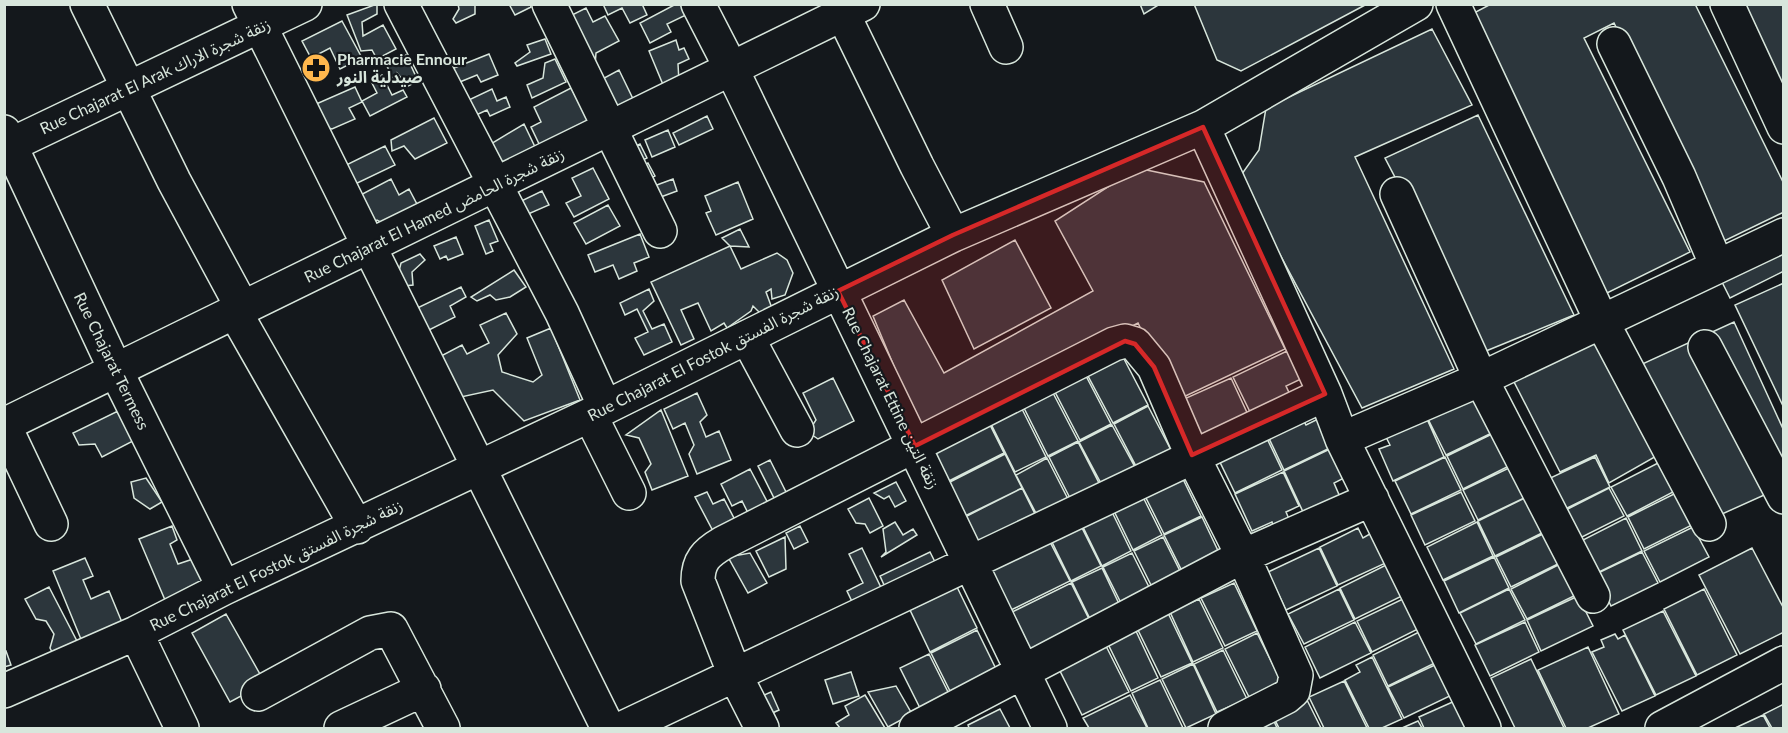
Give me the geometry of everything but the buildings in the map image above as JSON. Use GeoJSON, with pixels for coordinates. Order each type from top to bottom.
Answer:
{"type":"FeatureCollection","features":[{"type":"Feature","properties":{"kind":"street"},"geometry":{"type":"LineString","coordinates":[[87,4],[240,311],[357,527]]}},
{"type":"Feature","properties":{"kind":"street","name":"Rue Chajarat El Arak زنقة شجرة الاراك"},"geometry":{"type":"LineString","coordinates":[[7,142],[128,89],[254,16],[305,4]]}},
{"type":"Feature","properties":{"kind":"street"},"geometry":{"type":"LineString","coordinates":[[401,4],[562,313],[628,494]]}},
{"type":"Feature","properties":{"kind":"street"},"geometry":{"type":"LineString","coordinates":[[549,4],[660,231]]}},
{"type":"Feature","properties":{"kind":"street","name":"Rue Chajarat Ettine زنقة التين"},"geometry":{"type":"LineString","coordinates":[[698,4],[915,446],[1050,729]]}},
{"type":"Feature","properties":{"kind":"street"},"geometry":{"type":"LineString","coordinates":[[987,4],[1006,47]]}},
{"type":"Feature","properties":{"kind":"street","name":"Rue Chajarat El Fostok زنقة شجرة الفستق"},"geometry":{"type":"LineString","coordinates":[[4,691],[136,633],[224,588],[357,527],[598,411],[953,235],[1203,127],[1416,4]]}},
{"type":"Feature","properties":{"kind":"street"},"geometry":{"type":"LineString","coordinates":[[1453,4],[1602,322],[1709,524]]}},
{"type":"Feature","properties":{"kind":"street"},"geometry":{"type":"LineString","coordinates":[[1727,4],[1784,127]]}},
{"type":"Feature","properties":{"kind":"street"},"geometry":{"type":"LineString","coordinates":[[848,8],[917,166],[953,235]]}},
{"type":"Feature","properties":{"kind":"street","name":"Rue Chajarat El Hamed زنقة شجرة الحامض"},"geometry":{"type":"LineString","coordinates":[[4,425],[732,70],[848,8]]}},
{"type":"Feature","properties":{"kind":"street"},"geometry":{"type":"LineString","coordinates":[[254,16],[440,392],[480,466],[608,729]]}},
{"type":"Feature","properties":{"kind":"street"},"geometry":{"type":"LineString","coordinates":[[1614,45],[1679,177],[1717,266]]}},
{"type":"Feature","properties":{"kind":"street"},"geometry":{"type":"LineString","coordinates":[[1203,127],[1324,394],[1342,439],[1484,729]]}},
{"type":"Feature","properties":{"kind":"street","name":"Rue Chajarat Termess"},"geometry":{"type":"LineString","coordinates":[[7,142],[116,371],[224,588]]}},
{"type":"Feature","properties":{"kind":"street"},"geometry":{"type":"LineString","coordinates":[[1397,194],[1481,379],[1593,597]]}},
{"type":"Feature","properties":{"kind":"street"},"geometry":{"type":"LineString","coordinates":[[1342,439],[1481,379],[1784,235]]}},
{"type":"Feature","properties":{"kind":"street"},"geometry":{"type":"LineString","coordinates":[[747,337],[797,430]]}},
{"type":"Feature","properties":{"kind":"street"},"geometry":{"type":"LineString","coordinates":[[762,729],[735,675],[698,581],[698,569],[702,558],[723,543],[1114,344],[1125,341],[1135,344],[1154,367],[1192,456],[1243,556],[1293,664],[1296,683],[1286,698],[1225,729]]}},
{"type":"Feature","properties":{"kind":"street"},"geometry":{"type":"LineString","coordinates":[[1705,347],[1784,497]]}},
{"type":"Feature","properties":{"kind":"street"},"geometry":{"type":"LineString","coordinates":[[623,729],[1324,394]]}},
{"type":"Feature","properties":{"kind":"street"},"geometry":{"type":"LineString","coordinates":[[4,425],[51,525]]}},
{"type":"Feature","properties":{"kind":"street"},"geometry":{"type":"LineString","coordinates":[[916,729],[1243,556],[1372,500]]}},
{"type":"Feature","properties":{"kind":"street"},"geometry":{"type":"LineString","coordinates":[[258,694],[370,633],[391,629],[443,729]]}},
{"type":"Feature","properties":{"kind":"street"},"geometry":{"type":"LineString","coordinates":[[136,633],[182,729]]}},
{"type":"Feature","properties":{"kind":"street"},"geometry":{"type":"LineString","coordinates":[[1662,729],[1784,663]]}},
{"type":"Feature","properties":{"kind":"street"},"geometry":{"type":"LineString","coordinates":[[341,729],[423,689]]}},
{"type":"Feature","properties":{"kind":"highlighted area"},"geometry":{"type":"Polygon","coordinates":[[[1203,127],[1325,394],[1192,455],[1154,367],[1135,344],[1125,341],[915,446],[838,291],[953,235],[1203,127]]]}},
{"type":"Feature","properties":{"kind":"place","name":"Pharmacie Ennour صيدلية النور"},"geometry":{"type":"Point","coordinates":[316,68]}}]}
